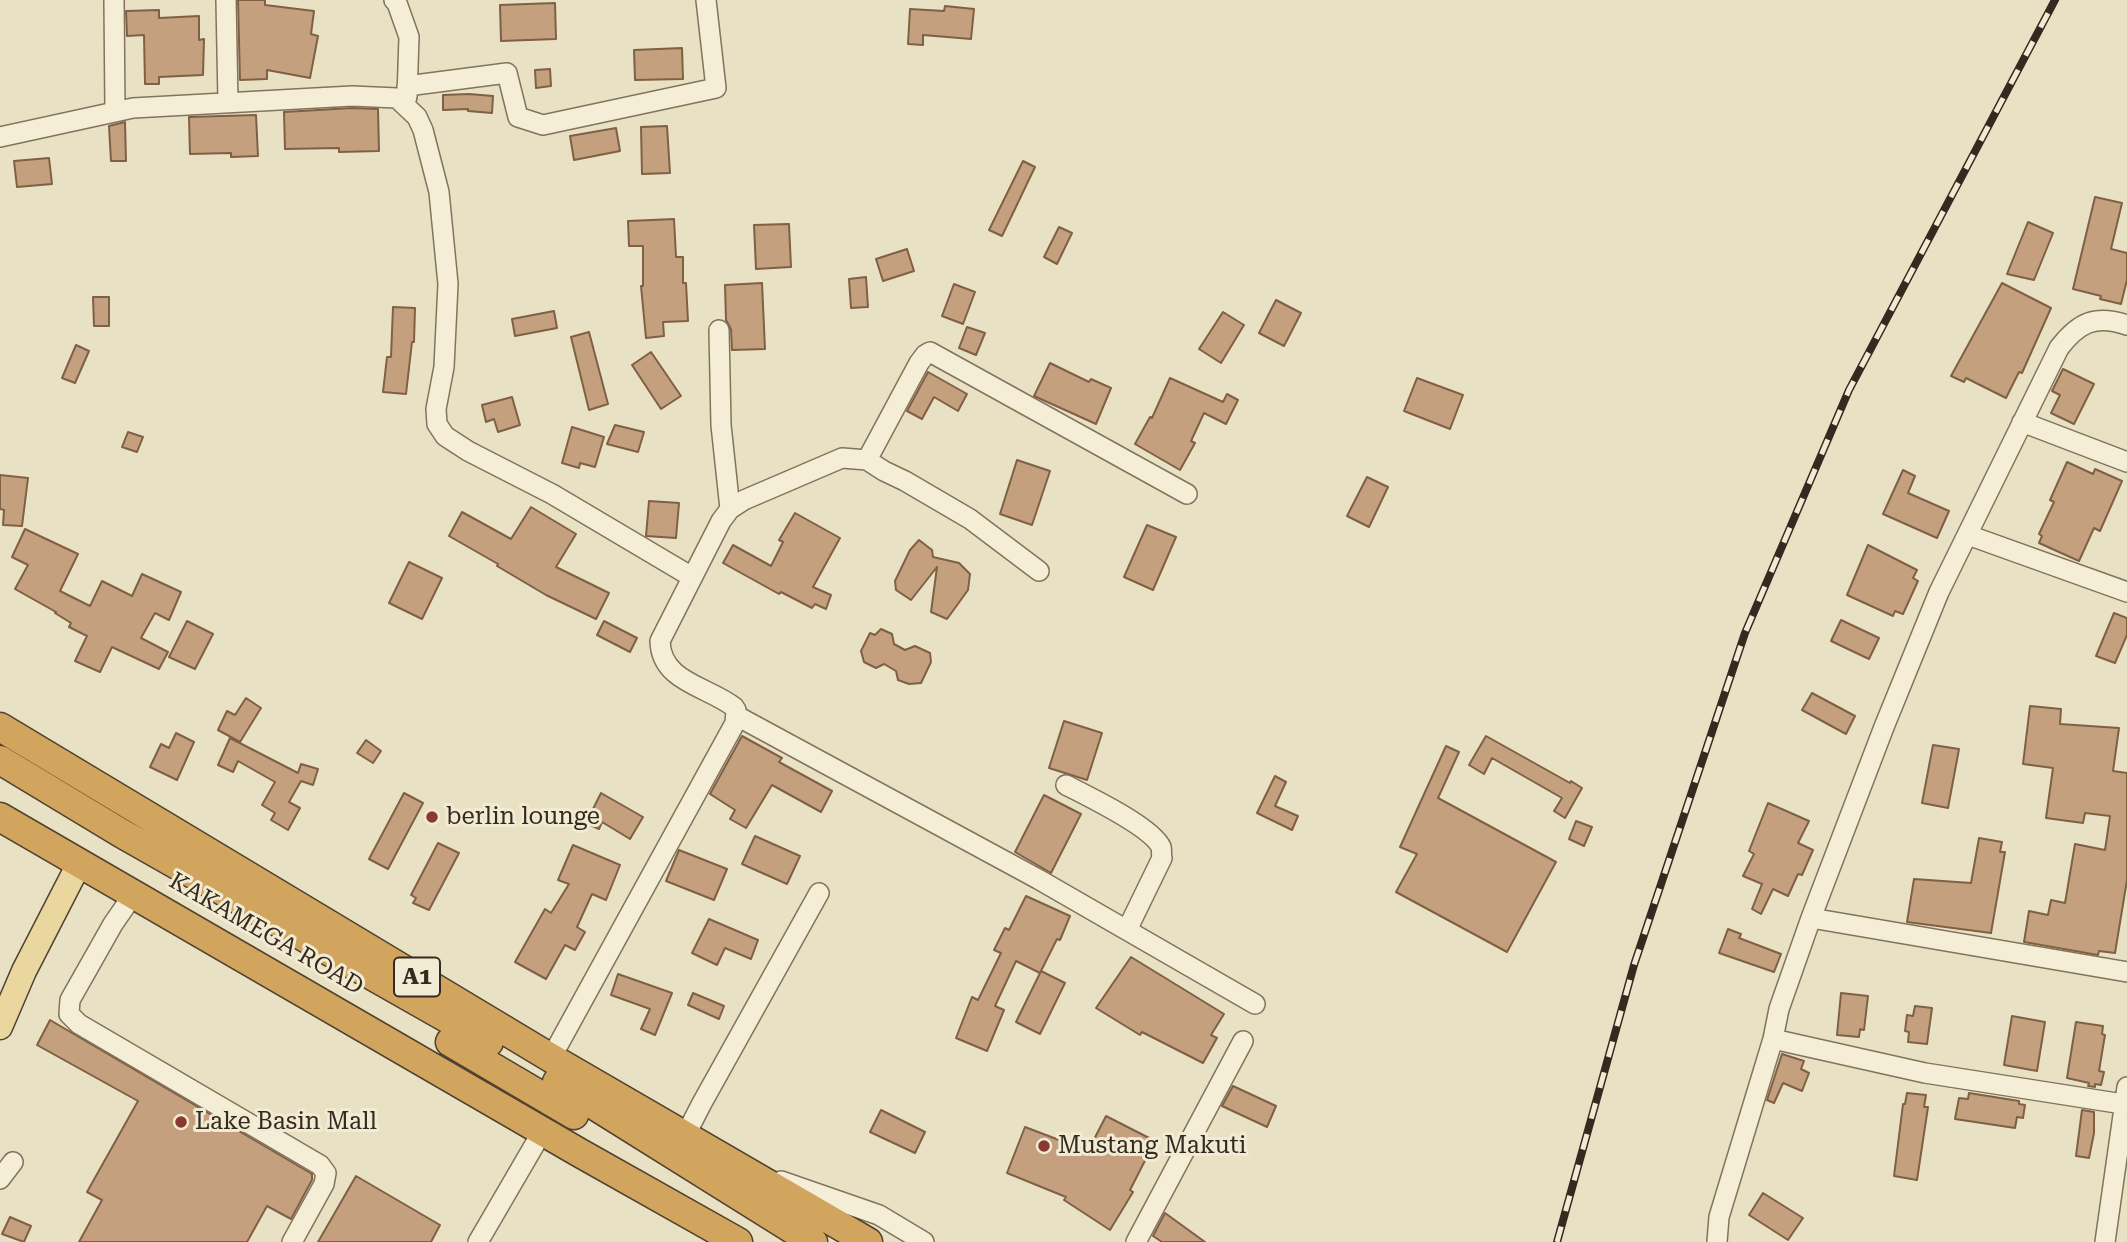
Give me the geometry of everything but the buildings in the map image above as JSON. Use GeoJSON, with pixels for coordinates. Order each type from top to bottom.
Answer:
{"type":"FeatureCollection","features":[{"type":"Feature","properties":{"kind":"highway","name":"A1"},"geometry":{"type":"LineString","coordinates":[[0,727],[551,1058],[868,1242]]}},
{"type":"Feature","properties":{"kind":"highway","name":"KAKAMEGA ROAD"},"geometry":{"type":"LineString","coordinates":[[0,760],[121,833],[538,1070],[813,1242]]}},
{"type":"Feature","properties":{"kind":"highway","name":"KAKAMEGA ROAD"},"geometry":{"type":"LineString","coordinates":[[0,779],[554,1103],[783,1242]]}},
{"type":"Feature","properties":{"kind":"highway"},"geometry":{"type":"LineString","coordinates":[[0,817],[542,1132],[738,1242]]}},
{"type":"Feature","properties":{"kind":"main road"},"geometry":{"type":"LineString","coordinates":[[0,1027],[24,971],[80,862]]}},
{"type":"Feature","properties":{"kind":"street"},"geometry":{"type":"LineString","coordinates":[[114,0],[115,111]]}},
{"type":"Feature","properties":{"kind":"street"},"geometry":{"type":"LineString","coordinates":[[226,0],[228,102]]}},
{"type":"Feature","properties":{"kind":"street"},"geometry":{"type":"LineString","coordinates":[[0,136],[133,108],[385,96],[397,98],[507,72],[518,117],[543,125],[716,88],[706,0]]}},
{"type":"Feature","properties":{"kind":"street"},"geometry":{"type":"LineString","coordinates":[[396,1],[410,37],[407,95],[423,130],[439,192],[448,284],[444,367],[436,409],[437,424],[445,436],[468,452],[552,494],[692,577]]}},
{"type":"Feature","properties":{"kind":"street"},"geometry":{"type":"LineString","coordinates":[[1717,1242],[1718,1217],[1773,1039],[1779,1009],[1811,918],[1929,616],[2059,348],[2072,331],[2087,323],[2112,320],[2127,325]]}},
{"type":"Feature","properties":{"kind":"street"},"geometry":{"type":"LineString","coordinates":[[719,330],[721,425],[730,509]]}},
{"type":"Feature","properties":{"kind":"street"},"geometry":{"type":"LineString","coordinates":[[867,460],[919,363],[930,352],[1187,494]]}},
{"type":"Feature","properties":{"kind":"street"},"geometry":{"type":"LineString","coordinates":[[2022,422],[2127,462]]}},
{"type":"Feature","properties":{"kind":"street"},"geometry":{"type":"LineString","coordinates":[[551,1058],[737,716],[736,710],[729,703],[672,672],[660,653],[660,641],[721,521],[730,509],[744,500],[842,458],[867,460],[970,519],[1039,571]]}},
{"type":"Feature","properties":{"kind":"street"},"geometry":{"type":"LineString","coordinates":[[1968,535],[2127,592]]}},
{"type":"Feature","properties":{"kind":"street"},"geometry":{"type":"LineString","coordinates":[[737,716],[1038,879],[1255,1004]]}},
{"type":"Feature","properties":{"kind":"street"},"geometry":{"type":"LineString","coordinates":[[1066,785],[1125,816],[1153,838],[1161,848],[1161,858],[1127,930]]}},
{"type":"Feature","properties":{"kind":"street"},"geometry":{"type":"LineString","coordinates":[[685,1136],[820,893]]}},
{"type":"Feature","properties":{"kind":"street"},"geometry":{"type":"LineString","coordinates":[[133,895],[113,924],[70,1000],[69,1014],[79,1024],[320,1165],[326,1174],[324,1184],[292,1242]]}},
{"type":"Feature","properties":{"kind":"street"},"geometry":{"type":"LineString","coordinates":[[1811,918],[2127,972]]}},
{"type":"Feature","properties":{"kind":"street"},"geometry":{"type":"LineString","coordinates":[[1773,1039],[1925,1073],[2125,1096],[2105,1242]]}},
{"type":"Feature","properties":{"kind":"street"},"geometry":{"type":"LineString","coordinates":[[1136,1242],[1243,1041]]}},
{"type":"Feature","properties":{"kind":"street"},"geometry":{"type":"LineString","coordinates":[[478,1242],[542,1132]]}},
{"type":"Feature","properties":{"kind":"street"},"geometry":{"type":"LineString","coordinates":[[0,1179],[13,1162]]}},
{"type":"Feature","properties":{"kind":"street"},"geometry":{"type":"LineString","coordinates":[[734,1164],[878,1215],[924,1242]]}},
{"type":"Feature","properties":{"kind":"street"},"geometry":{"type":"LineString","coordinates":[[701,1223],[725,1242]]}},
{"type":"Feature","properties":{"kind":"railway"},"geometry":{"type":"LineString","coordinates":[[1557,1242],[1634,965],[1745,633],[1849,390],[2055,0]]}},
{"type":"Feature","properties":{"kind":"place","name":"berlin lounge"},"geometry":{"type":"Point","coordinates":[432,817]}},
{"type":"Feature","properties":{"kind":"place","name":"Lake Basin Mall"},"geometry":{"type":"Point","coordinates":[181,1122]}},
{"type":"Feature","properties":{"kind":"place","name":"Mustang Makuti"},"geometry":{"type":"Point","coordinates":[1044,1146]}}]}
